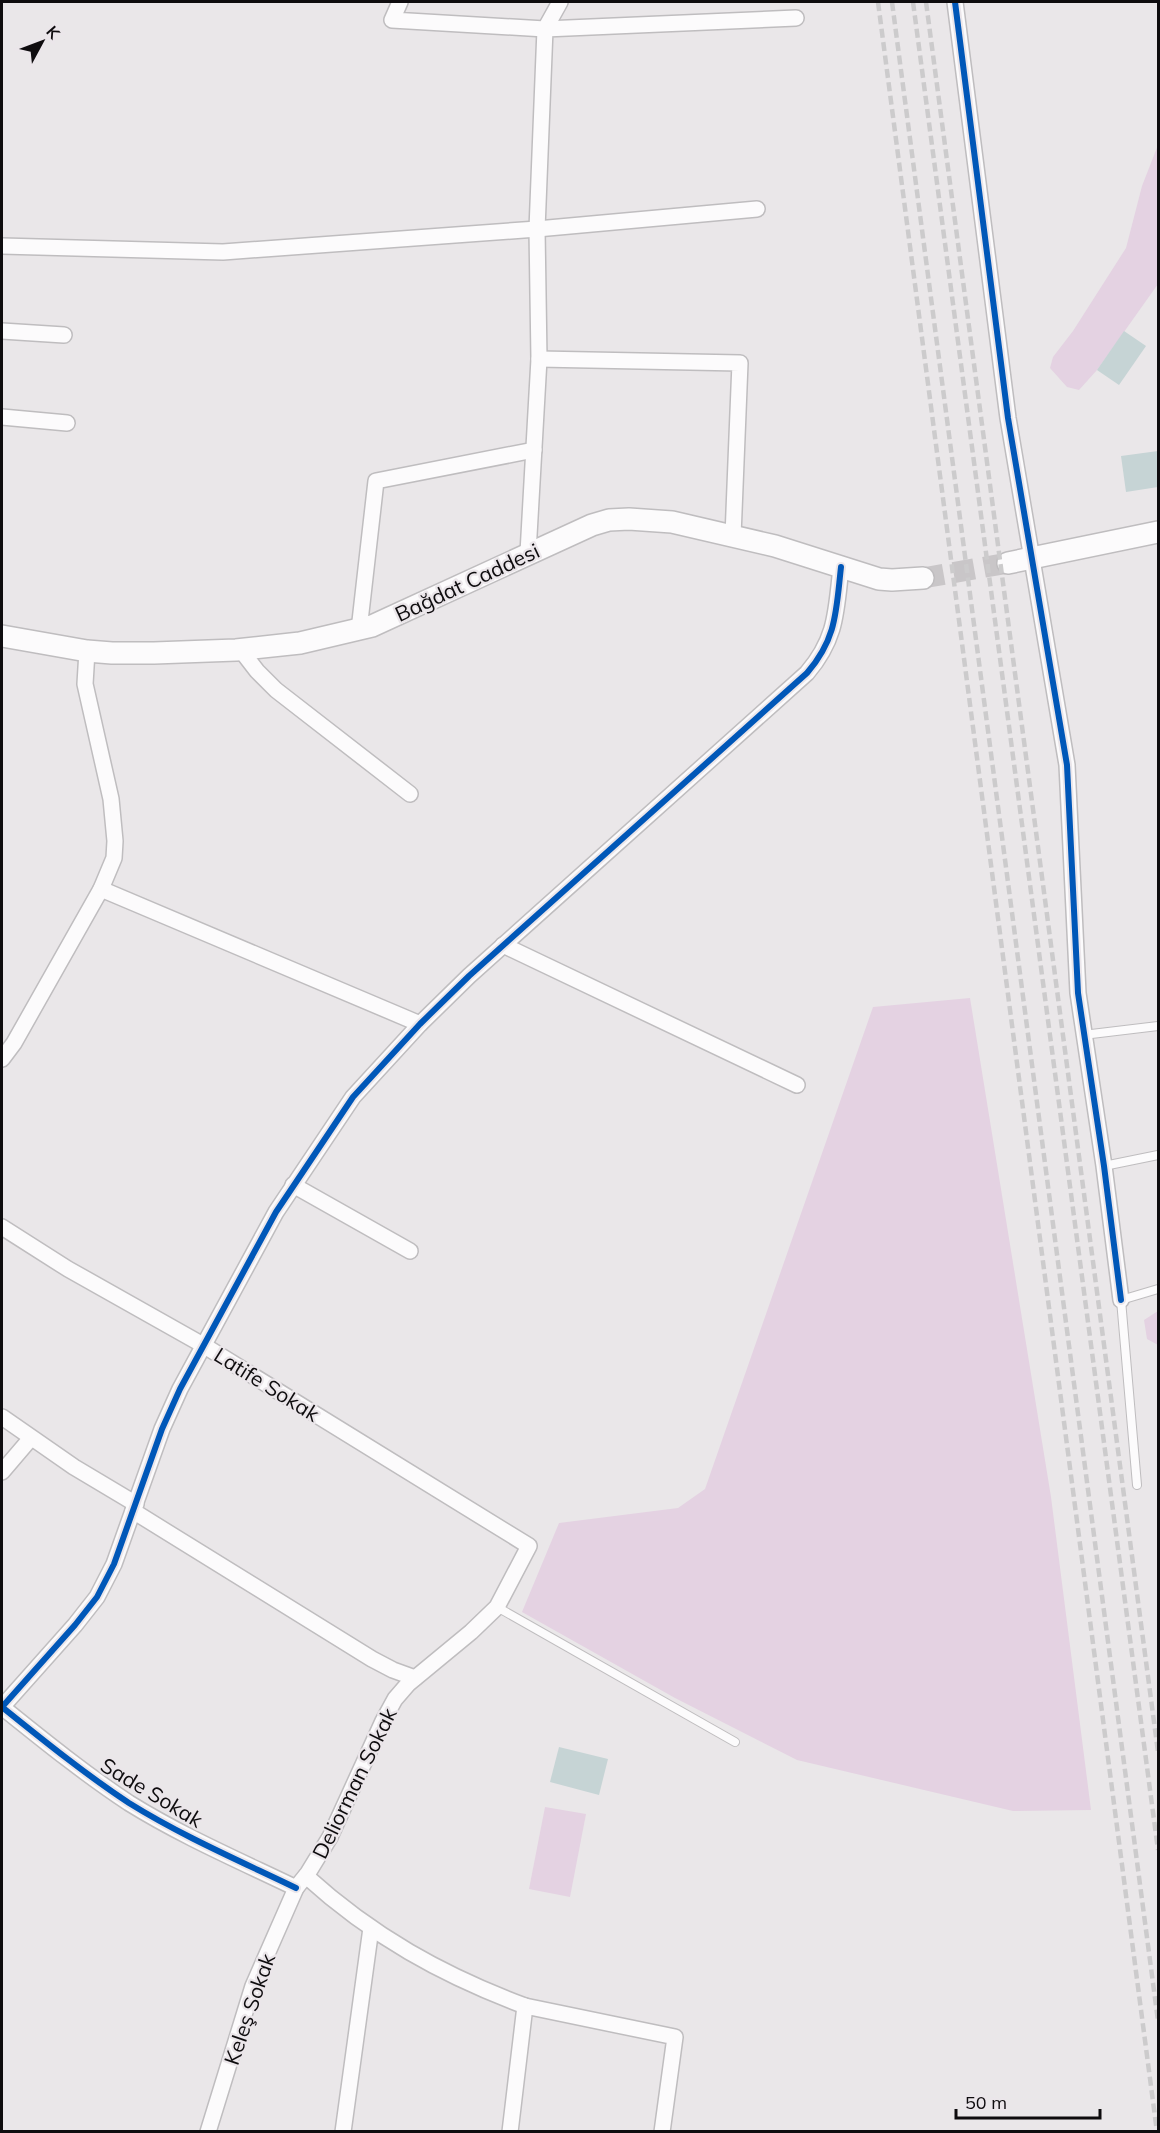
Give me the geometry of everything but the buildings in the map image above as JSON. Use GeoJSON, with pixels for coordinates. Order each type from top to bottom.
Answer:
{"type":"FeatureCollection","features":[{"type":"Feature","properties":{"kind":"street"},"geometry":{"type":"LineString","coordinates":[[400,2],[392,20],[546,29],[796,18]]}},
{"type":"Feature","properties":{"kind":"street"},"geometry":{"type":"LineString","coordinates":[[528,553],[538,359],[537,229],[546,29],[560,2]]}},
{"type":"Feature","properties":{"kind":"street"},"geometry":{"type":"LineString","coordinates":[[955,2],[1008,418],[1067,765],[1078,993],[1121,1300]]}},
{"type":"Feature","properties":{"kind":"street"},"geometry":{"type":"LineString","coordinates":[[2,246],[223,252],[537,229],[757,209]]}},
{"type":"Feature","properties":{"kind":"street"},"geometry":{"type":"LineString","coordinates":[[2,331],[64,334]]}},
{"type":"Feature","properties":{"kind":"street"},"geometry":{"type":"LineString","coordinates":[[538,359],[740,363],[733,536]]}},
{"type":"Feature","properties":{"kind":"street"},"geometry":{"type":"LineString","coordinates":[[2,417],[67,423]]}},
{"type":"Feature","properties":{"kind":"street"},"geometry":{"type":"LineString","coordinates":[[359,630],[376,481],[534,450]]}},
{"type":"Feature","properties":{"kind":"street","name":"Bağdat Caddesi"},"geometry":{"type":"LineString","coordinates":[[2,636],[87,651],[154,653],[240,649],[300,643],[359,630],[398,615],[528,553],[609,520],[654,520],[733,536],[776,546],[879,579],[923,578]]}},
{"type":"Feature","properties":{"kind":"street"},"geometry":{"type":"LineString","coordinates":[[1008,563],[1158,532]]}},
{"type":"Feature","properties":{"kind":"street"},"geometry":{"type":"LineString","coordinates":[[2,1707],[88,1611],[114,1564],[162,1429],[203,1345],[276,1212],[353,1097],[420,1024],[469,976],[807,673],[822,653],[832,633],[842,567]]}},
{"type":"Feature","properties":{"kind":"street"},"geometry":{"type":"LineString","coordinates":[[240,649],[276,690],[410,794]]}},
{"type":"Feature","properties":{"kind":"street"},"geometry":{"type":"LineString","coordinates":[[2,1059],[14,1043],[101,889],[114,858],[111,799],[85,684],[87,651]]}},
{"type":"Feature","properties":{"kind":"street"},"geometry":{"type":"LineString","coordinates":[[101,889],[420,1024]]}},
{"type":"Feature","properties":{"kind":"street"},"geometry":{"type":"LineString","coordinates":[[503,945],[797,1086]]}},
{"type":"Feature","properties":{"kind":"street"},"geometry":{"type":"LineString","coordinates":[[293,1185],[410,1251]]}},
{"type":"Feature","properties":{"kind":"street","name":"Latife Sokak"},"geometry":{"type":"LineString","coordinates":[[2,1227],[68,1269],[203,1345],[529,1546]]}},
{"type":"Feature","properties":{"kind":"street"},"geometry":{"type":"LineString","coordinates":[[2,1417],[134,1508],[372,1659],[415,1678]]}},
{"type":"Feature","properties":{"kind":"street"},"geometry":{"type":"LineString","coordinates":[[2,1472],[31,1438]]}},
{"type":"Feature","properties":{"kind":"street","name":"Deliorman Sokak"},"geometry":{"type":"LineString","coordinates":[[296,1888],[330,1837],[395,1699],[415,1678],[471,1632],[497,1607],[529,1546]]}},
{"type":"Feature","properties":{"kind":"street","name":"Sade Sokak"},"geometry":{"type":"LineString","coordinates":[[2,1707],[97,1781],[131,1804],[296,1888]]}},
{"type":"Feature","properties":{"kind":"street"},"geometry":{"type":"LineString","coordinates":[[306,1876],[348,1912],[371,1928],[464,1982],[525,2006],[675,2037],[662,2132]]}},
{"type":"Feature","properties":{"kind":"street","name":"Keleş Sokak"},"geometry":{"type":"LineString","coordinates":[[208,2132],[253,1986],[296,1888]]}},
{"type":"Feature","properties":{"kind":"street"},"geometry":{"type":"LineString","coordinates":[[343,2132],[371,1928]]}},
{"type":"Feature","properties":{"kind":"street"},"geometry":{"type":"LineString","coordinates":[[510,2132],[525,2006]]}},
{"type":"Feature","properties":{"kind":"lane"},"geometry":{"type":"LineString","coordinates":[[1083,1035],[1158,1026]]}},
{"type":"Feature","properties":{"kind":"lane"},"geometry":{"type":"LineString","coordinates":[[1104,1166],[1158,1155]]}},
{"type":"Feature","properties":{"kind":"lane"},"geometry":{"type":"LineString","coordinates":[[1137,1485],[1121,1300],[1158,1288]]}},
{"type":"Feature","properties":{"kind":"lane"},"geometry":{"type":"LineString","coordinates":[[497,1607],[735,1742]]}},
{"type":"Feature","properties":{"kind":"shaded area"},"geometry":{"type":"Polygon","coordinates":[[[1158,145],[1158,284],[1097,370],[1079,390],[1067,387],[1050,368],[1053,357],[1073,331],[1126,248],[1142,186],[1158,145]]]}},
{"type":"Feature","properties":{"kind":"shaded area"},"geometry":{"type":"Polygon","coordinates":[[[970,998],[1051,1497],[1091,1810],[1013,1811],[797,1760],[675,1698],[522,1612],[559,1523],[678,1508],[705,1489],[873,1007],[970,998]]]}},
{"type":"Feature","properties":{"kind":"shaded area"},"geometry":{"type":"Polygon","coordinates":[[[1158,1311],[1158,1345],[1147,1339],[1144,1320],[1158,1311]]]}},
{"type":"Feature","properties":{"kind":"shaded area"},"geometry":{"type":"Polygon","coordinates":[[[545,1807],[586,1814],[570,1897],[529,1889],[545,1807]]]}},
{"type":"Feature","properties":{"kind":"tunnel"},"geometry":{"type":"LineString","coordinates":[[923,578],[1008,563]]}},
{"type":"Feature","properties":{"kind":"railway"},"geometry":{"type":"LineString","coordinates":[[878,2],[1157,2132]]}},
{"type":"Feature","properties":{"kind":"railway"},"geometry":{"type":"LineString","coordinates":[[892,2],[1158,2021]]}},
{"type":"Feature","properties":{"kind":"railway"},"geometry":{"type":"LineString","coordinates":[[913,2],[1158,1850]]}},
{"type":"Feature","properties":{"kind":"railway"},"geometry":{"type":"LineString","coordinates":[[926,2],[1158,1752]]}},
{"type":"Feature","properties":{"kind":"cycle path"},"geometry":{"type":"LineString","coordinates":[[955,2],[1008,418],[1067,765],[1078,993],[1121,1300]]}},
{"type":"Feature","properties":{"kind":"cycle path"},"geometry":{"type":"LineString","coordinates":[[296,1888],[190,1837],[129,1803],[80,1769],[2,1707],[97,1597],[114,1564],[162,1429],[180,1389],[276,1212],[353,1097],[420,1024],[469,976],[807,673],[830,636],[836,611],[841,567]]}}]}
